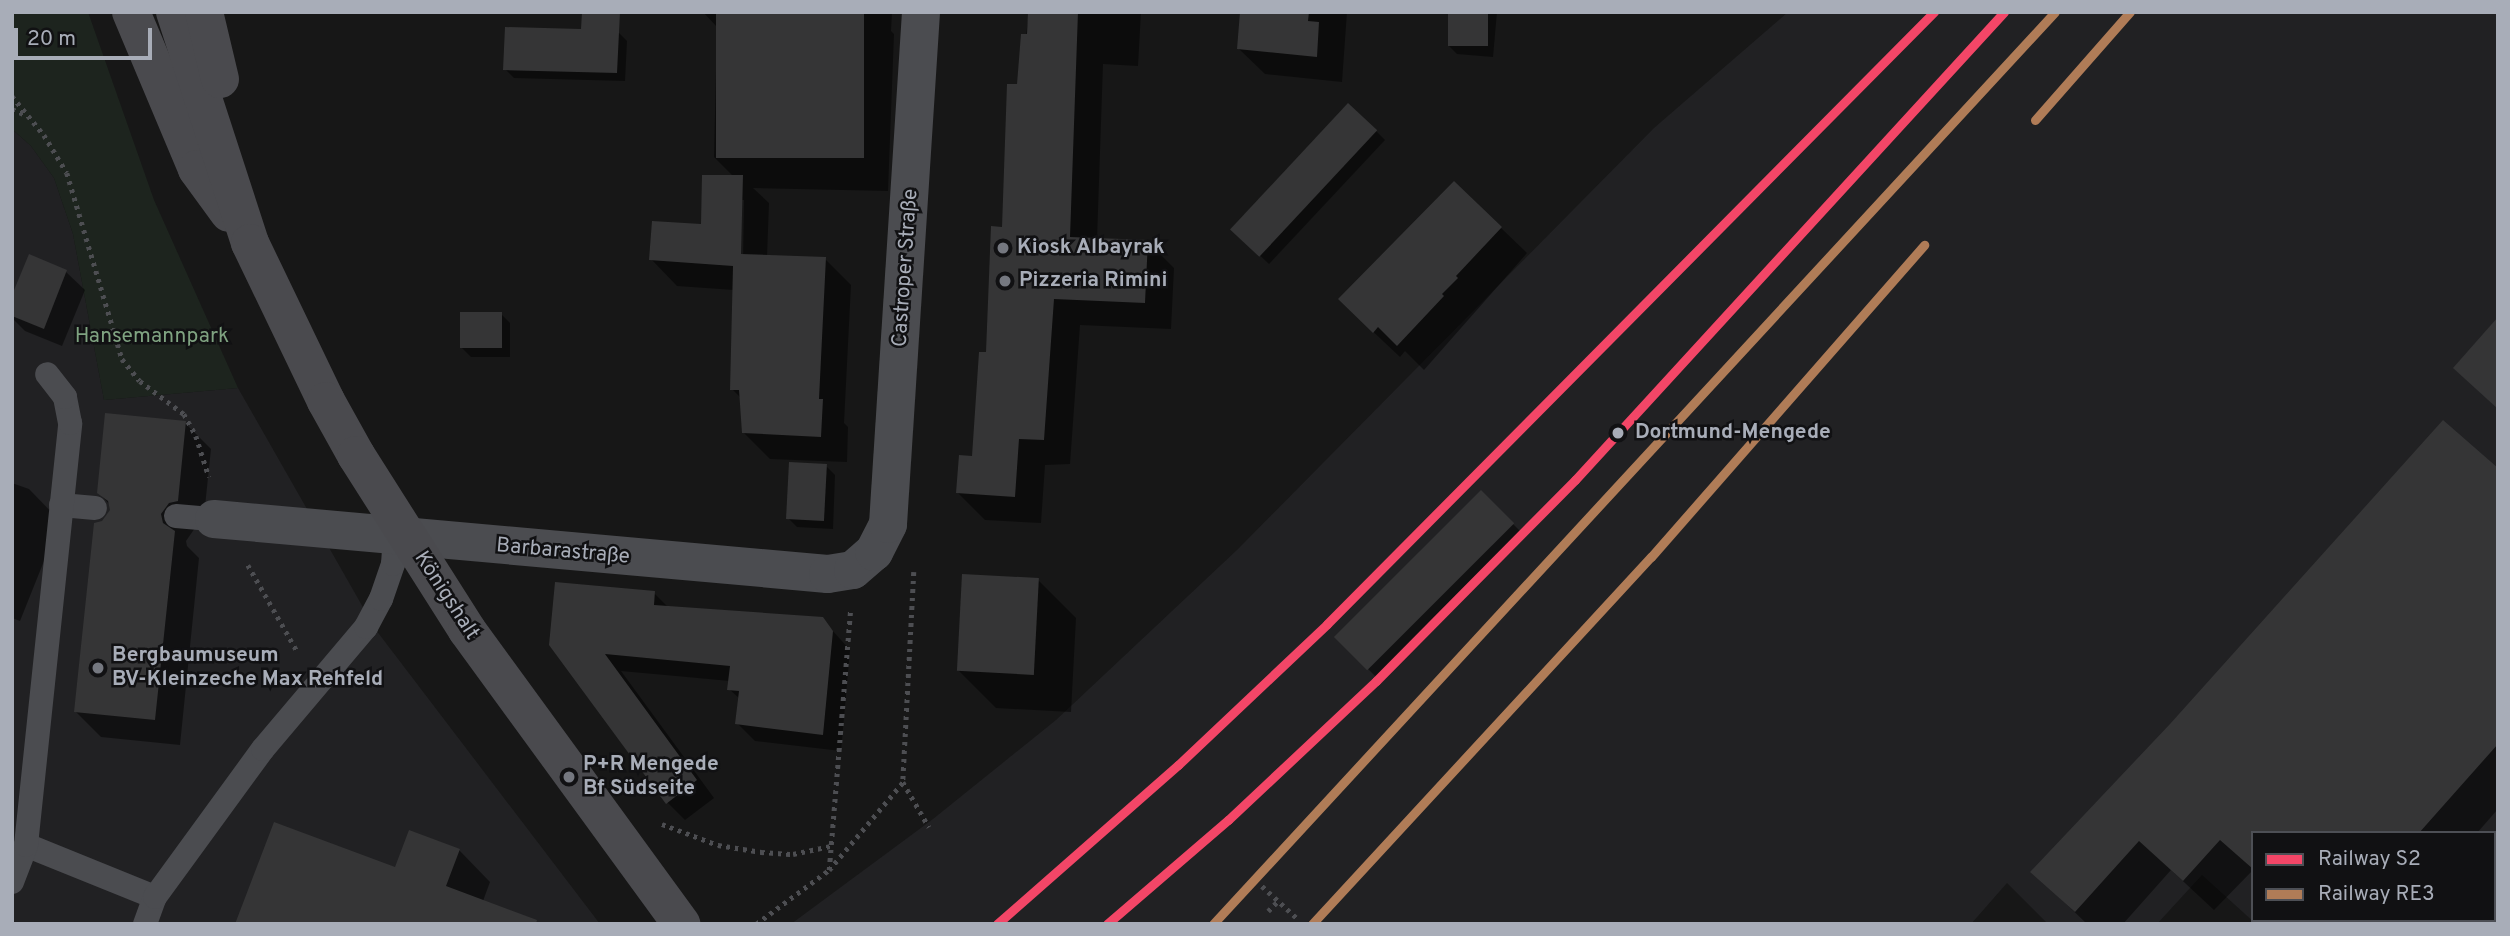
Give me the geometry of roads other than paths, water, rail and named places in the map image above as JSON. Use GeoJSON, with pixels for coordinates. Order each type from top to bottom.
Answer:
{"type":"FeatureCollection","features":[{"type":"Feature","properties":{"kind":"main road","name":"Königshalt"},"geometry":{"type":"LineString","coordinates":[[131,12],[197,169],[250,243]]}},
{"type":"Feature","properties":{"kind":"main road","name":"Königshalt"},"geometry":{"type":"LineString","coordinates":[[175,12],[250,243],[326,401],[356,454],[467,630],[681,924]]}},
{"type":"Feature","properties":{"kind":"main road"},"geometry":{"type":"LineString","coordinates":[[204,12],[217,60],[250,243]]}},
{"type":"Feature","properties":{"kind":"street","name":"Castroper Straße"},"geometry":{"type":"LineString","coordinates":[[853,570],[874,552],[888,524],[921,12]]}},
{"type":"Feature","properties":{"kind":"street","name":"Barbarastraße"},"geometry":{"type":"LineString","coordinates":[[214,519],[395,538],[828,575],[853,570]]}},
{"type":"Feature","properties":{"kind":"lane"},"geometry":{"type":"LineString","coordinates":[[12,882],[26,845],[70,423],[65,397],[47,374]]}},
{"type":"Feature","properties":{"kind":"lane"},"geometry":{"type":"LineString","coordinates":[[61,505],[95,508]]}},
{"type":"Feature","properties":{"kind":"lane"},"geometry":{"type":"LineString","coordinates":[[176,516],[214,519]]}},
{"type":"Feature","properties":{"kind":"lane"},"geometry":{"type":"LineString","coordinates":[[145,924],[155,897],[263,749],[366,627],[381,599],[393,564],[395,538]]}},
{"type":"Feature","properties":{"kind":"lane"},"geometry":{"type":"LineString","coordinates":[[26,845],[155,897]]}},
{"type":"Feature","properties":{"kind":"rail line","name":"S2"},"geometry":{"type":"LineString","coordinates":[[997,924],[1178,765],[1327,624],[1934,12]]}},
{"type":"Feature","properties":{"kind":"rail line","name":"S2"},"geometry":{"type":"LineString","coordinates":[[1107,924],[1228,820],[1376,681],[1575,480],[2004,12]]}},
{"type":"Feature","properties":{"kind":"rail line","name":"RE3"},"geometry":{"type":"LineString","coordinates":[[1213,924],[2055,12]]}},
{"type":"Feature","properties":{"kind":"rail line","name":"RE3"},"geometry":{"type":"LineString","coordinates":[[2035,120],[2130,12]]}},
{"type":"Feature","properties":{"kind":"rail line","name":"RE3"},"geometry":{"type":"LineString","coordinates":[[1312,924],[1651,557],[1924,245]]}},
{"type":"Feature","properties":{"kind":"place","name":"Kiosk Albayrak"},"geometry":{"type":"Point","coordinates":[1003,248]}},
{"type":"Feature","properties":{"kind":"place","name":"Pizzeria Rimini"},"geometry":{"type":"Point","coordinates":[1005,281]}},
{"type":"Feature","properties":{"kind":"place","name":"Dortmund-Mengede"},"geometry":{"type":"Point","coordinates":[1618,433]}},
{"type":"Feature","properties":{"kind":"place","name":"Bergbaumuseum BV-Kleinzeche Max Rehfeld"},"geometry":{"type":"Point","coordinates":[98,668]}},
{"type":"Feature","properties":{"kind":"place","name":"P+R Mengede Bf Südseite"},"geometry":{"type":"Point","coordinates":[569,777]}},
{"type":"Feature","properties":{"kind":"park label","name":"Hansemannpark"},"geometry":{"type":"Point","coordinates":[152,337]}}]}
